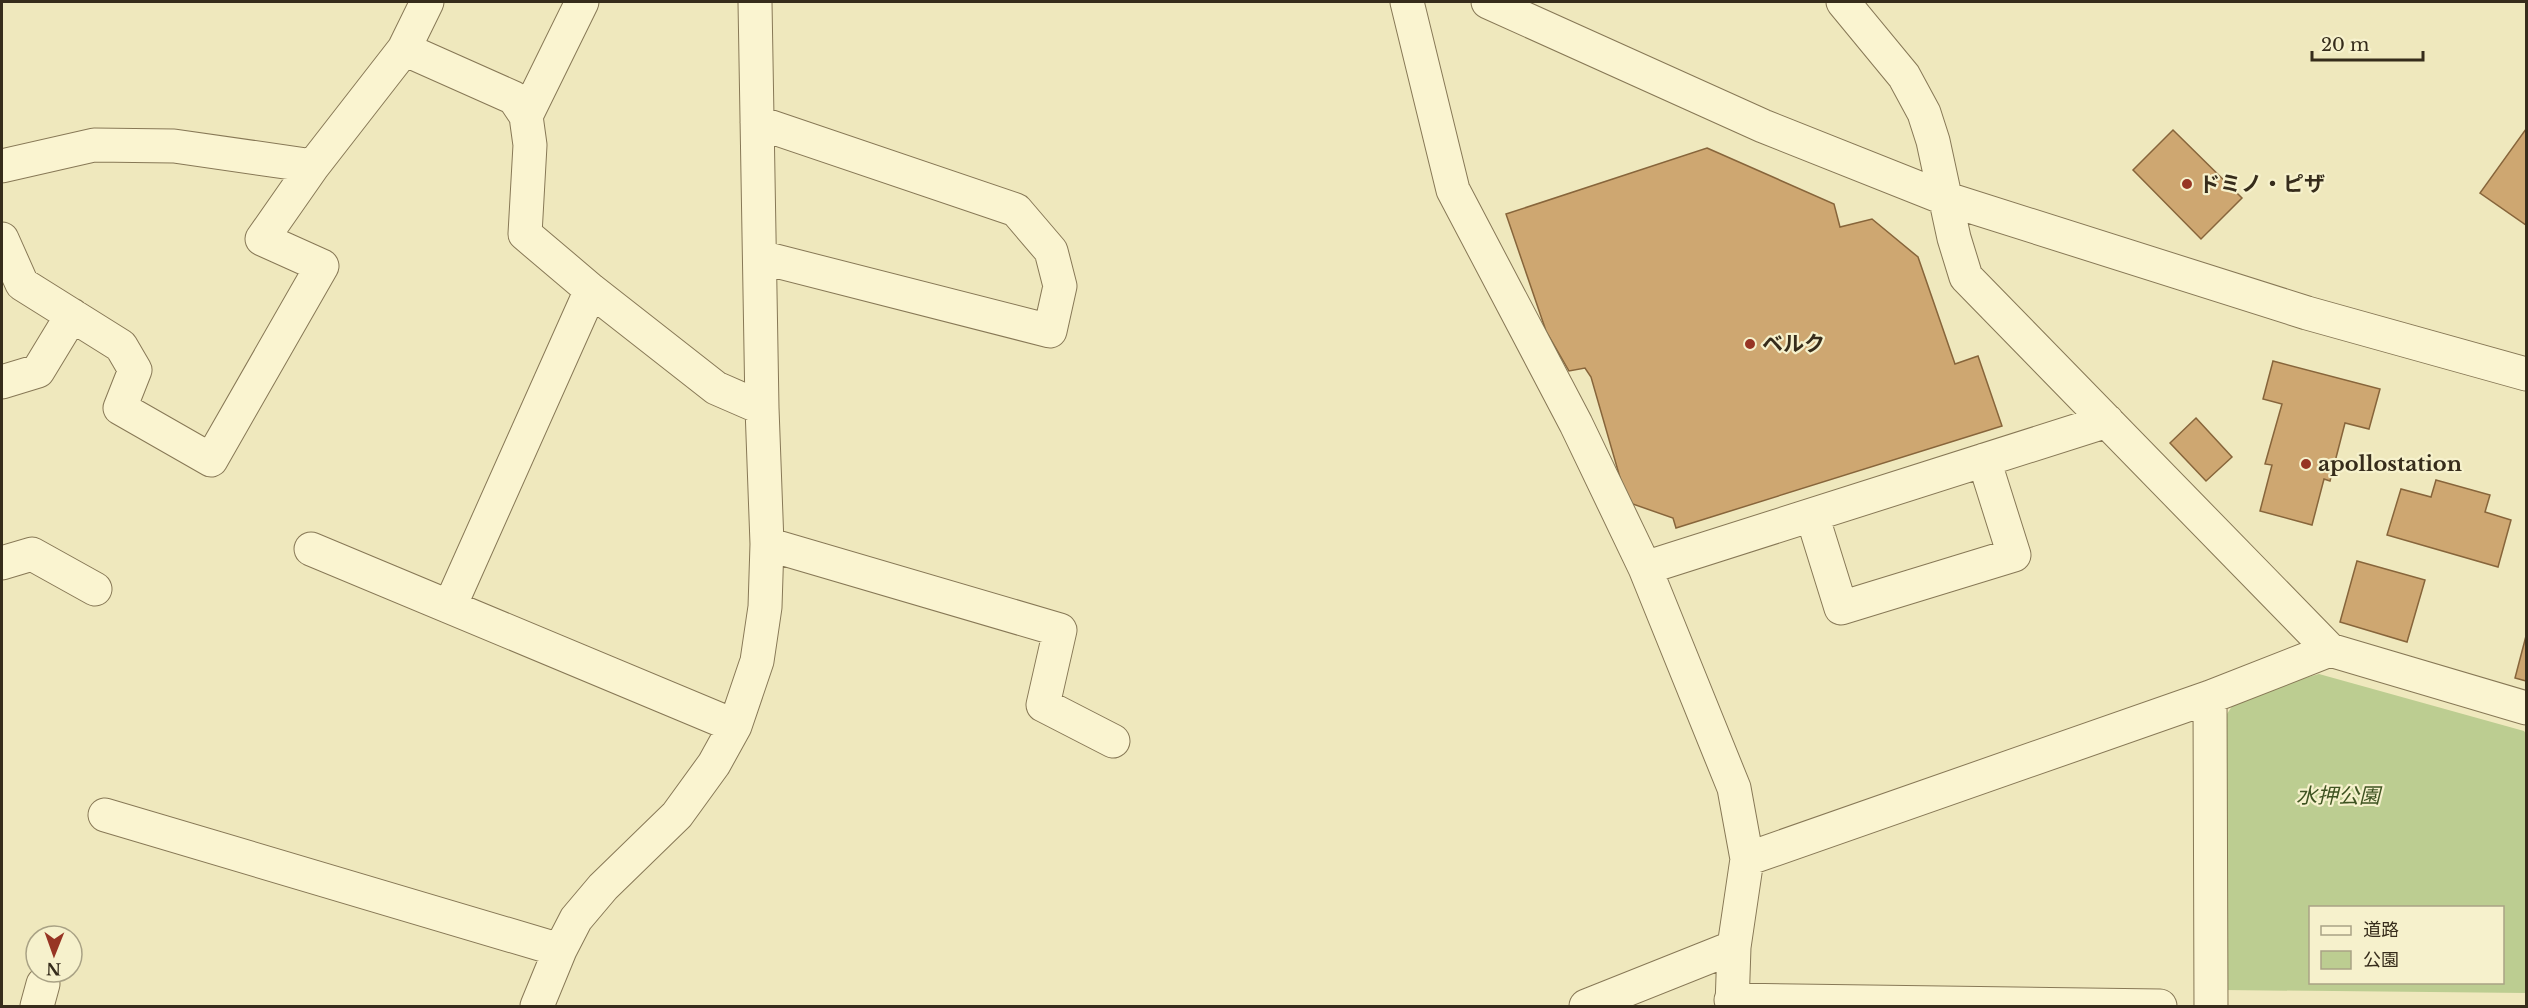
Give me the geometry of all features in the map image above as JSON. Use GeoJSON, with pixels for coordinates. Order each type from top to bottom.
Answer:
{"type":"FeatureCollection","features":[{"type":"Feature","properties":{"kind":"street"},"geometry":{"type":"LineString","coordinates":[[2,239],[22,284],[121,346],[135,369],[120,408],[211,460],[322,266],[262,239],[313,166],[404,49],[427,2]]}},
{"type":"Feature","properties":{"kind":"street"},"geometry":{"type":"LineString","coordinates":[[526,116],[582,2]]}},
{"type":"Feature","properties":{"kind":"street"},"geometry":{"type":"LineString","coordinates":[[537,1006],[560,950],[576,919],[603,887],[677,815],[714,764],[735,726],[757,661],[765,607],[767,544],[754,2]]}},
{"type":"Feature","properties":{"kind":"street"},"geometry":{"type":"LineString","coordinates":[[1407,2],[1453,190],[1576,424],[1645,568],[1734,788],[1747,859],[1734,947],[1731,1003],[2160,1006]]}},
{"type":"Feature","properties":{"kind":"street"},"geometry":{"type":"LineString","coordinates":[[1488,2],[1762,126],[1944,198],[2307,312],[2526,374]]}},
{"type":"Feature","properties":{"kind":"street"},"geometry":{"type":"LineString","coordinates":[[1843,2],[1904,76],[1924,113],[1966,277],[2330,650],[2526,708]]}},
{"type":"Feature","properties":{"kind":"street"},"geometry":{"type":"LineString","coordinates":[[404,49],[513,98],[526,116],[530,145],[525,234],[591,290],[716,388],[762,408]]}},
{"type":"Feature","properties":{"kind":"street"},"geometry":{"type":"LineString","coordinates":[[757,122],[1016,210],[1051,250],[1060,286],[1050,331],[760,257]]}},
{"type":"Feature","properties":{"kind":"street"},"geometry":{"type":"LineString","coordinates":[[2,166],[94,145],[174,146],[313,166]]}},
{"type":"Feature","properties":{"kind":"street"},"geometry":{"type":"LineString","coordinates":[[450,606],[591,290]]}},
{"type":"Feature","properties":{"kind":"street"},"geometry":{"type":"LineString","coordinates":[[2,382],[38,371],[72,315]]}},
{"type":"Feature","properties":{"kind":"street"},"geometry":{"type":"LineString","coordinates":[[1645,568],[2107,421]]}},
{"type":"Feature","properties":{"kind":"street"},"geometry":{"type":"LineString","coordinates":[[1812,515],[1841,608],[2013,555],[1984,460]]}},
{"type":"Feature","properties":{"kind":"street"},"geometry":{"type":"LineString","coordinates":[[767,544],[1060,630],[1043,705],[1113,741]]}},
{"type":"Feature","properties":{"kind":"street"},"geometry":{"type":"LineString","coordinates":[[311,549],[735,726]]}},
{"type":"Feature","properties":{"kind":"street"},"geometry":{"type":"LineString","coordinates":[[2,563],[32,554],[95,590]]}},
{"type":"Feature","properties":{"kind":"street"},"geometry":{"type":"LineString","coordinates":[[1747,859],[2210,697],[2330,650]]}},
{"type":"Feature","properties":{"kind":"street"},"geometry":{"type":"LineString","coordinates":[[2210,697],[2211,1006]]}},
{"type":"Feature","properties":{"kind":"street"},"geometry":{"type":"LineString","coordinates":[[105,815],[560,950]]}},
{"type":"Feature","properties":{"kind":"street"},"geometry":{"type":"LineString","coordinates":[[1586,1006],[1734,947]]}},
{"type":"Feature","properties":{"kind":"green space","name":"水押公園"},"geometry":{"type":"Polygon","coordinates":[[[2319,674],[2524,731],[2526,734],[2526,993],[2224,990],[2227,714],[2238,697],[2319,674]]]}},
{"type":"Feature","properties":{"kind":"building"},"geometry":{"type":"Polygon","coordinates":[[[2526,129],[2526,225],[2480,193],[2526,129]]]}},
{"type":"Feature","properties":{"kind":"building","name":"ドミノ・ピザ"},"geometry":{"type":"Polygon","coordinates":[[[2173,130],[2242,198],[2201,239],[2133,170],[2173,130]]]}},
{"type":"Feature","properties":{"kind":"building","name":"ベルク"},"geometry":{"type":"Polygon","coordinates":[[[1707,148],[1834,204],[1840,227],[1872,219],[1918,257],[1955,364],[1978,356],[2002,426],[1676,528],[1673,518],[1627,502],[1591,377],[1585,368],[1569,371],[1546,331],[1506,214],[1707,148]]]}},
{"type":"Feature","properties":{"kind":"building"},"geometry":{"type":"Polygon","coordinates":[[[2273,361],[2380,389],[2369,429],[2345,423],[2330,481],[2324,479],[2312,525],[2260,511],[2272,465],[2265,464],[2282,404],[2263,399],[2273,361]]]}},
{"type":"Feature","properties":{"kind":"building"},"geometry":{"type":"Polygon","coordinates":[[[2196,418],[2232,457],[2206,481],[2170,443],[2196,418]]]}},
{"type":"Feature","properties":{"kind":"building"},"geometry":{"type":"Polygon","coordinates":[[[2436,480],[2490,495],[2485,512],[2511,520],[2498,567],[2387,535],[2401,489],[2431,497],[2436,480]]]}},
{"type":"Feature","properties":{"kind":"building"},"geometry":{"type":"Polygon","coordinates":[[[2357,561],[2425,580],[2407,642],[2340,622],[2357,561]]]}},
{"type":"Feature","properties":{"kind":"building"},"geometry":{"type":"Polygon","coordinates":[[[2526,636],[2526,681],[2515,678],[2526,636]]]}},
{"type":"Feature","properties":{"kind":"place","name":"ドミノ・ピザ"},"geometry":{"type":"Point","coordinates":[2187,184]}},
{"type":"Feature","properties":{"kind":"place","name":"ベルク"},"geometry":{"type":"Point","coordinates":[1750,344]}},
{"type":"Feature","properties":{"kind":"place","name":"apollostation"},"geometry":{"type":"Point","coordinates":[2306,464]}}]}
